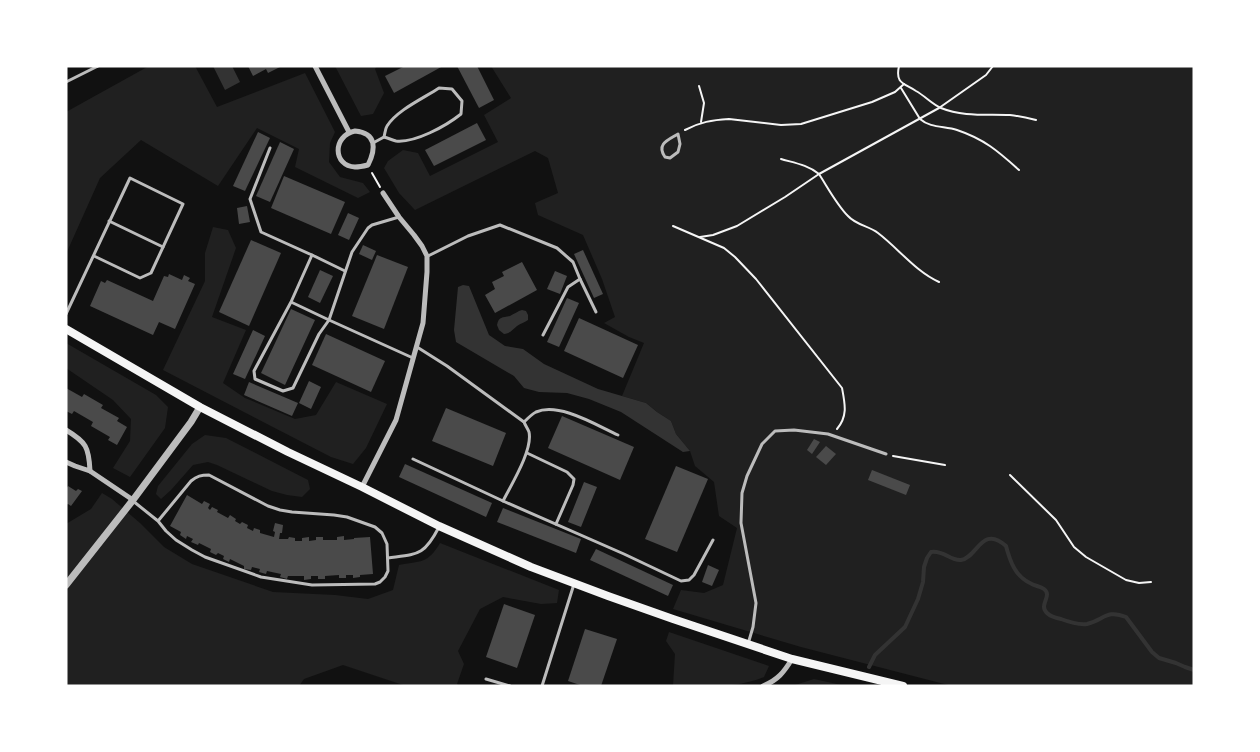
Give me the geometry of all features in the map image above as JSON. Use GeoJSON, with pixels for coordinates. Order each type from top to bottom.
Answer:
{"type":"FeatureCollection","features":[{"type":"Feature","properties":{"kind":"main road"},"geometry":{"type":"LineString","coordinates":[[66,329],[200,407],[439,526],[531,567],[673,619],[792,659],[903,686]]}},
{"type":"Feature","properties":{"kind":"street"},"geometry":{"type":"LineString","coordinates":[[315,66],[349,132]]}},
{"type":"Feature","properties":{"kind":"street"},"geometry":{"type":"LineString","coordinates":[[349,132],[366,134],[373,143],[373,155],[368,164],[354,167],[344,162],[340,157],[338,152],[340,140],[349,132]]}},
{"type":"Feature","properties":{"kind":"street"},"geometry":{"type":"LineString","coordinates":[[362,487],[396,420],[423,323],[427,272],[427,256],[422,246],[398,217],[383,193]]}},
{"type":"Feature","properties":{"kind":"street"},"geometry":{"type":"LineString","coordinates":[[66,585],[133,500],[200,407]]}},
{"type":"Feature","properties":{"kind":"street"},"geometry":{"type":"LineString","coordinates":[[66,430],[80,439],[88,451],[90,471]]}},
{"type":"Feature","properties":{"kind":"street"},"geometry":{"type":"LineString","coordinates":[[66,462],[90,471],[133,500]]}},
{"type":"Feature","properties":{"kind":"street"},"geometry":{"type":"LineString","coordinates":[[763,686],[783,674],[792,659]]}},
{"type":"Feature","properties":{"kind":"lane"},"geometry":{"type":"LineString","coordinates":[[66,82],[98,66]]}},
{"type":"Feature","properties":{"kind":"lane"},"geometry":{"type":"LineString","coordinates":[[373,143],[384,137],[396,141],[426,135],[450,123],[461,114],[462,101],[452,88],[440,88],[405,109],[394,118],[386,127],[384,137]]}},
{"type":"Feature","properties":{"kind":"lane"},"geometry":{"type":"LineString","coordinates":[[678,134],[680,144],[678,152],[670,158],[665,157],[662,151],[663,144],[678,134]]}},
{"type":"Feature","properties":{"kind":"lane"},"geometry":{"type":"LineString","coordinates":[[270,148],[250,199],[261,232],[345,271]]}},
{"type":"Feature","properties":{"kind":"lane"},"geometry":{"type":"LineString","coordinates":[[66,314],[130,178],[183,204],[151,273],[140,278],[94,256]]}},
{"type":"Feature","properties":{"kind":"lane"},"geometry":{"type":"LineString","coordinates":[[312,255],[291,302],[254,371],[255,379],[283,391],[293,388],[319,334],[329,320],[352,252],[368,228],[398,217]]}},
{"type":"Feature","properties":{"kind":"lane"},"geometry":{"type":"LineString","coordinates":[[109,221],[164,247]]}},
{"type":"Feature","properties":{"kind":"lane"},"geometry":{"type":"LineString","coordinates":[[427,256],[468,236],[500,226],[558,248],[573,262],[596,312]]}},
{"type":"Feature","properties":{"kind":"lane"},"geometry":{"type":"LineString","coordinates":[[543,334],[568,287],[580,279]]}},
{"type":"Feature","properties":{"kind":"lane"},"geometry":{"type":"LineString","coordinates":[[291,302],[413,358]]}},
{"type":"Feature","properties":{"kind":"lane"},"geometry":{"type":"LineString","coordinates":[[417,347],[447,366],[524,422],[529,432],[527,452],[503,501]]}},
{"type":"Feature","properties":{"kind":"lane"},"geometry":{"type":"LineString","coordinates":[[524,422],[535,413],[545,409],[558,409],[618,435]]}},
{"type":"Feature","properties":{"kind":"lane"},"geometry":{"type":"LineString","coordinates":[[748,644],[753,627],[756,603],[741,522],[742,493],[747,476],[762,444],[775,431],[794,430],[828,434],[886,454]]}},
{"type":"Feature","properties":{"kind":"lane"},"geometry":{"type":"LineString","coordinates":[[527,452],[567,472],[574,479],[556,524]]}},
{"type":"Feature","properties":{"kind":"lane"},"geometry":{"type":"LineString","coordinates":[[413,459],[681,581],[689,580],[694,575],[713,540]]}},
{"type":"Feature","properties":{"kind":"lane"},"geometry":{"type":"LineString","coordinates":[[133,500],[158,521],[176,540],[205,557],[261,577],[312,585],[365,585],[380,582],[388,572],[385,538],[375,527],[347,517],[280,510],[268,506],[209,475],[202,475],[191,481],[158,521]]}},
{"type":"Feature","properties":{"kind":"lane"},"geometry":{"type":"LineString","coordinates":[[388,558],[417,553],[426,549],[439,526]]}},
{"type":"Feature","properties":{"kind":"lane"},"geometry":{"type":"LineString","coordinates":[[542,686],[574,583]]}},
{"type":"Feature","properties":{"kind":"lane"},"geometry":{"type":"LineString","coordinates":[[486,678],[510,686]]}},
{"type":"Feature","properties":{"kind":"path"},"geometry":{"type":"LineString","coordinates":[[899,66],[898,77],[900,80],[939,108],[960,113],[1012,115],[1036,120]]}},
{"type":"Feature","properties":{"kind":"path"},"geometry":{"type":"LineString","coordinates":[[700,237],[713,236],[737,226],[819,174],[939,108],[986,75],[993,66]]}},
{"type":"Feature","properties":{"kind":"path"},"geometry":{"type":"LineString","coordinates":[[678,134],[701,122],[710,120],[729,119],[781,125],[801,124],[872,102],[895,92],[904,84]]}},
{"type":"Feature","properties":{"kind":"path"},"geometry":{"type":"LineString","coordinates":[[700,86],[704,103],[701,122]]}},
{"type":"Feature","properties":{"kind":"path"},"geometry":{"type":"LineString","coordinates":[[901,87],[924,122],[930,125],[948,127],[985,142],[1019,170]]}},
{"type":"Feature","properties":{"kind":"path"},"geometry":{"type":"LineString","coordinates":[[781,159],[807,166],[819,174],[847,216],[879,233],[925,275],[939,282]]}},
{"type":"Feature","properties":{"kind":"path"},"geometry":{"type":"LineString","coordinates":[[368,164],[383,193]]}},
{"type":"Feature","properties":{"kind":"path"},"geometry":{"type":"LineString","coordinates":[[673,226],[724,248],[734,257],[756,279],[842,388],[845,404],[844,417],[837,428],[828,434]]}},
{"type":"Feature","properties":{"kind":"path"},"geometry":{"type":"LineString","coordinates":[[886,454],[945,465]]}},
{"type":"Feature","properties":{"kind":"path"},"geometry":{"type":"LineString","coordinates":[[1010,475],[1056,520],[1074,547],[1086,557],[1126,580],[1139,583],[1151,582]]}},
{"type":"Feature","properties":{"kind":"shaded area"},"geometry":{"type":"Polygon","coordinates":[[[149,66],[195,66],[217,107],[305,73],[335,132],[330,143],[329,162],[340,177],[363,183],[370,192],[358,198],[295,167],[299,149],[257,128],[218,186],[141,140],[100,178],[66,254],[66,112],[149,66]]]}},
{"type":"Feature","properties":{"kind":"shaded area"},"geometry":{"type":"Polygon","coordinates":[[[213,66],[232,66],[240,82],[225,90],[213,66]]]}},
{"type":"Feature","properties":{"kind":"shaded area"},"geometry":{"type":"Polygon","coordinates":[[[335,66],[377,66],[375,69],[384,93],[373,114],[361,116],[335,66]]]}},
{"type":"Feature","properties":{"kind":"shaded area"},"geometry":{"type":"Polygon","coordinates":[[[491,66],[1194,66],[1194,686],[952,686],[801,647],[673,609],[681,590],[704,593],[723,585],[737,528],[719,516],[714,482],[695,466],[690,451],[676,434],[671,421],[646,403],[622,396],[644,343],[604,323],[615,317],[602,279],[583,235],[538,215],[535,203],[558,193],[548,158],[535,151],[415,210],[399,193],[384,168],[388,161],[403,150],[418,153],[430,176],[498,142],[484,115],[511,98],[491,66]]]}},
{"type":"Feature","properties":{"kind":"shaded area"},"geometry":{"type":"Polygon","coordinates":[[[213,227],[228,230],[236,248],[212,317],[246,330],[223,383],[245,398],[295,419],[316,415],[336,382],[387,404],[366,448],[353,464],[331,457],[163,370],[205,281],[205,253],[213,227]]]}},
{"type":"Feature","properties":{"kind":"shaded area"},"geometry":{"type":"Polygon","coordinates":[[[463,285],[469,286],[489,335],[505,346],[523,349],[544,364],[598,389],[646,403],[671,421],[676,434],[690,451],[683,452],[621,412],[589,399],[567,393],[539,392],[524,388],[514,376],[456,342],[454,330],[458,287],[463,285]]]}},
{"type":"Feature","properties":{"kind":"shaded area"},"geometry":{"type":"Polygon","coordinates":[[[522,310],[526,311],[528,320],[508,333],[504,334],[499,330],[497,325],[500,319],[522,310]]]}},
{"type":"Feature","properties":{"kind":"shaded area"},"geometry":{"type":"Polygon","coordinates":[[[66,343],[156,395],[168,407],[165,428],[130,477],[113,468],[130,441],[131,419],[113,400],[66,368],[66,343]]]}},
{"type":"Feature","properties":{"kind":"shaded area"},"geometry":{"type":"Polygon","coordinates":[[[205,435],[226,438],[308,480],[310,489],[302,497],[287,495],[272,491],[208,462],[193,465],[161,499],[156,494],[158,486],[192,444],[205,435]]]}},
{"type":"Feature","properties":{"kind":"shaded area"},"geometry":{"type":"Polygon","coordinates":[[[102,493],[140,523],[164,547],[192,564],[273,592],[335,595],[368,599],[393,590],[399,565],[418,562],[427,558],[436,550],[440,543],[559,590],[557,603],[541,604],[503,597],[480,609],[458,651],[464,664],[457,684],[459,686],[406,686],[343,665],[304,679],[299,686],[66,686],[66,524],[91,509],[102,493]]]}},
{"type":"Feature","properties":{"kind":"shaded area"},"geometry":{"type":"Polygon","coordinates":[[[669,632],[769,666],[764,677],[753,681],[719,686],[673,686],[675,654],[666,641],[669,632]]]}},
{"type":"Feature","properties":{"kind":"shaded area"},"geometry":{"type":"Polygon","coordinates":[[[814,679],[846,686],[792,686],[814,679]]]}},
{"type":"Feature","properties":{"kind":"building"},"geometry":{"type":"Polygon","coordinates":[[[248,66],[282,66],[268,73],[266,69],[253,76],[248,66]]]}},
{"type":"Feature","properties":{"kind":"building"},"geometry":{"type":"Polygon","coordinates":[[[405,66],[443,66],[394,93],[385,76],[405,66]]]}},
{"type":"Feature","properties":{"kind":"building"},"geometry":{"type":"Polygon","coordinates":[[[457,66],[477,66],[494,100],[479,108],[457,66]]]}},
{"type":"Feature","properties":{"kind":"building"},"geometry":{"type":"Polygon","coordinates":[[[477,123],[486,140],[434,166],[425,150],[477,123]]]}},
{"type":"Feature","properties":{"kind":"building"},"geometry":{"type":"Polygon","coordinates":[[[258,132],[270,138],[245,191],[233,186],[258,132]]]}},
{"type":"Feature","properties":{"kind":"building"},"geometry":{"type":"Polygon","coordinates":[[[280,142],[294,149],[270,202],[256,196],[280,142]]]}},
{"type":"Feature","properties":{"kind":"building"},"geometry":{"type":"Polygon","coordinates":[[[284,176],[345,202],[331,234],[271,208],[284,176]]]}},
{"type":"Feature","properties":{"kind":"building"},"geometry":{"type":"Polygon","coordinates":[[[247,206],[250,222],[239,224],[237,208],[247,206]]]}},
{"type":"Feature","properties":{"kind":"building"},"geometry":{"type":"Polygon","coordinates":[[[348,213],[359,218],[349,240],[338,235],[348,213]]]}},
{"type":"Feature","properties":{"kind":"building"},"geometry":{"type":"Polygon","coordinates":[[[251,240],[281,253],[249,326],[219,312],[251,240]]]}},
{"type":"Feature","properties":{"kind":"building"},"geometry":{"type":"Polygon","coordinates":[[[363,245],[376,251],[372,260],[359,254],[363,245]]]}},
{"type":"Feature","properties":{"kind":"building"},"geometry":{"type":"Polygon","coordinates":[[[583,250],[603,294],[594,298],[574,254],[583,250]]]}},
{"type":"Feature","properties":{"kind":"building"},"geometry":{"type":"Polygon","coordinates":[[[377,255],[408,267],[384,329],[352,316],[377,255]]]}},
{"type":"Feature","properties":{"kind":"building"},"geometry":{"type":"Polygon","coordinates":[[[522,262],[537,290],[495,313],[485,295],[495,289],[492,282],[504,276],[502,272],[522,262]]]}},
{"type":"Feature","properties":{"kind":"building"},"geometry":{"type":"Polygon","coordinates":[[[320,270],[333,276],[320,303],[308,297],[320,270]]]}},
{"type":"Feature","properties":{"kind":"building"},"geometry":{"type":"Polygon","coordinates":[[[555,271],[567,276],[560,294],[547,289],[555,271]]]}},
{"type":"Feature","properties":{"kind":"building"},"geometry":{"type":"Polygon","coordinates":[[[169,274],[182,280],[184,275],[190,278],[188,281],[195,284],[175,329],[159,322],[153,335],[90,306],[101,281],[105,283],[107,280],[153,301],[164,276],[168,277],[169,274]]]}},
{"type":"Feature","properties":{"kind":"building"},"geometry":{"type":"Polygon","coordinates":[[[567,298],[579,303],[559,347],[547,342],[567,298]]]}},
{"type":"Feature","properties":{"kind":"building"},"geometry":{"type":"Polygon","coordinates":[[[291,309],[315,320],[285,385],[261,373],[291,309]]]}},
{"type":"Feature","properties":{"kind":"building"},"geometry":{"type":"Polygon","coordinates":[[[579,318],[638,345],[623,378],[564,351],[579,318]]]}},
{"type":"Feature","properties":{"kind":"building"},"geometry":{"type":"Polygon","coordinates":[[[253,330],[265,336],[245,379],[233,374],[253,330]]]}},
{"type":"Feature","properties":{"kind":"building"},"geometry":{"type":"Polygon","coordinates":[[[326,334],[385,361],[371,392],[312,365],[326,334]]]}},
{"type":"Feature","properties":{"kind":"building"},"geometry":{"type":"Polygon","coordinates":[[[309,381],[321,387],[311,409],[299,403],[309,381]]]}},
{"type":"Feature","properties":{"kind":"building"},"geometry":{"type":"Polygon","coordinates":[[[249,382],[298,403],[292,416],[244,395],[249,382]]]}},
{"type":"Feature","properties":{"kind":"building"},"geometry":{"type":"Polygon","coordinates":[[[66,388],[82,397],[84,394],[103,405],[101,408],[119,418],[117,421],[127,427],[117,445],[108,440],[110,437],[91,426],[93,422],[74,411],[72,414],[66,411],[66,388]]]}},
{"type":"Feature","properties":{"kind":"building"},"geometry":{"type":"Polygon","coordinates":[[[446,408],[506,433],[493,466],[432,441],[446,408]]]}},
{"type":"Feature","properties":{"kind":"building"},"geometry":{"type":"Polygon","coordinates":[[[562,416],[634,447],[620,480],[548,448],[562,416]]]}},
{"type":"Feature","properties":{"kind":"building"},"geometry":{"type":"Polygon","coordinates":[[[814,439],[820,442],[812,454],[807,450],[814,439]]]}},
{"type":"Feature","properties":{"kind":"building"},"geometry":{"type":"Polygon","coordinates":[[[826,446],[836,454],[826,465],[816,457],[826,446]]]}},
{"type":"Feature","properties":{"kind":"building"},"geometry":{"type":"Polygon","coordinates":[[[405,464],[492,503],[486,517],[399,477],[405,464]]]}},
{"type":"Feature","properties":{"kind":"building"},"geometry":{"type":"Polygon","coordinates":[[[676,466],[708,479],[677,552],[645,539],[676,466]]]}},
{"type":"Feature","properties":{"kind":"building"},"geometry":{"type":"Polygon","coordinates":[[[872,470],[910,485],[906,495],[868,480],[872,470]]]}},
{"type":"Feature","properties":{"kind":"building"},"geometry":{"type":"Polygon","coordinates":[[[584,482],[597,487],[581,527],[568,522],[584,482]]]}},
{"type":"Feature","properties":{"kind":"building"},"geometry":{"type":"Polygon","coordinates":[[[68,486],[76,491],[78,489],[82,491],[71,506],[66,505],[66,489],[68,486]]]}},
{"type":"Feature","properties":{"kind":"building"},"geometry":{"type":"Polygon","coordinates":[[[187,495],[202,504],[204,501],[210,504],[208,508],[210,510],[212,507],[228,518],[230,515],[240,524],[242,522],[248,525],[247,528],[253,531],[254,528],[260,530],[260,533],[274,537],[275,523],[283,525],[279,539],[288,539],[289,537],[295,538],[295,541],[302,541],[302,538],[309,537],[309,541],[316,540],[316,537],[323,537],[323,540],[337,540],[337,537],[344,536],[344,540],[370,537],[373,574],[360,575],[360,577],[353,578],[353,575],[346,575],[346,578],[339,578],[339,575],[325,576],[325,579],[311,576],[311,579],[304,580],[304,576],[288,576],[287,579],[280,577],[281,574],[267,571],[266,574],[259,572],[260,569],[252,567],[251,570],[244,569],[244,566],[230,559],[229,562],[223,559],[224,556],[218,553],[216,555],[210,552],[211,549],[199,543],[198,545],[191,542],[193,539],[187,536],[186,539],[180,535],[181,532],[170,526],[187,495]]]}},
{"type":"Feature","properties":{"kind":"building"},"geometry":{"type":"Polygon","coordinates":[[[503,508],[581,539],[576,553],[497,522],[503,508]]]}},
{"type":"Feature","properties":{"kind":"building"},"geometry":{"type":"Polygon","coordinates":[[[596,549],[673,585],[668,596],[590,560],[596,549]]]}},
{"type":"Feature","properties":{"kind":"building"},"geometry":{"type":"Polygon","coordinates":[[[708,565],[719,570],[712,586],[702,582],[708,565]]]}},
{"type":"Feature","properties":{"kind":"building"},"geometry":{"type":"Polygon","coordinates":[[[504,604],[535,615],[517,668],[486,657],[504,604]]]}},
{"type":"Feature","properties":{"kind":"building"},"geometry":{"type":"Polygon","coordinates":[[[585,629],[617,639],[601,686],[583,686],[568,681],[585,629]]]}},
{"type":"Feature","properties":{"kind":"waterway"},"geometry":{"type":"LineString","coordinates":[[869,667],[875,655],[905,627],[918,599],[923,582],[924,567],[931,552],[961,560],[967,558],[985,540],[991,539],[998,540],[1006,546],[1011,562],[1020,576],[1046,592],[1044,607],[1050,615],[1077,624],[1087,624],[1114,614],[1126,617],[1152,652],[1159,658],[1194,670]]}}]}
